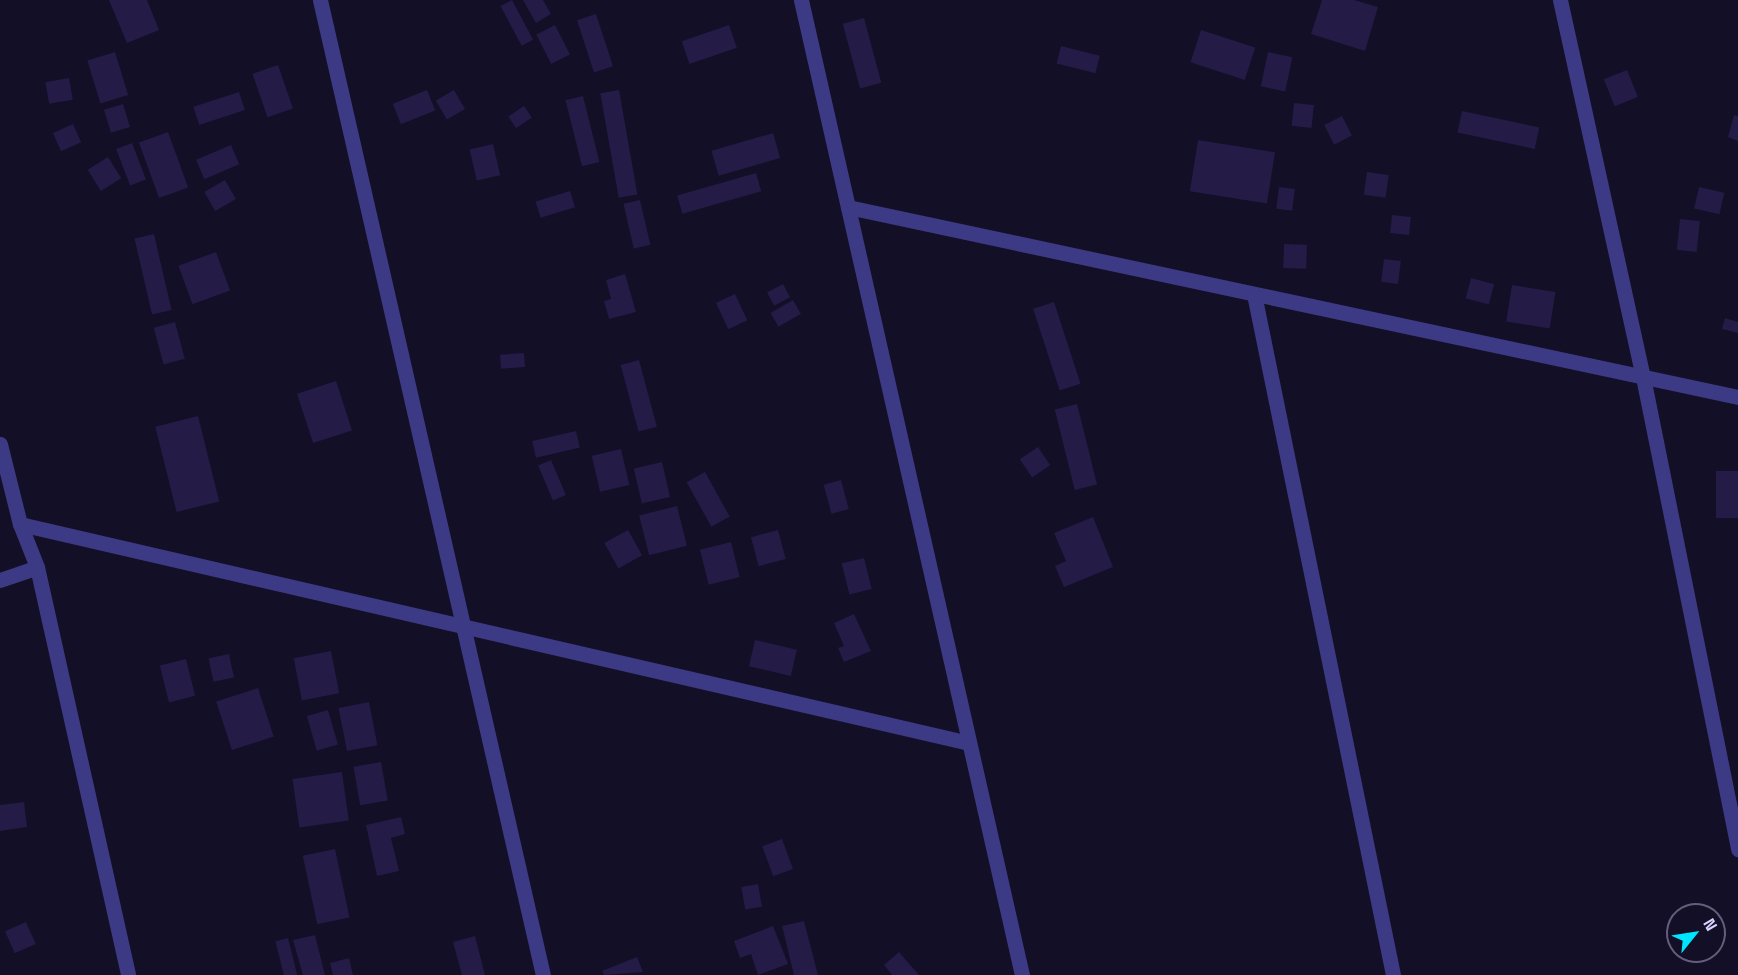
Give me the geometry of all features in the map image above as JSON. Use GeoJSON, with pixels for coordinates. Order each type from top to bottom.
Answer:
{"type":"FeatureCollection","features":[{"type":"Feature","properties":{"kind":"street"},"geometry":{"type":"LineString","coordinates":[[320,0],[543,975]]}},
{"type":"Feature","properties":{"kind":"street"},"geometry":{"type":"LineString","coordinates":[[801,0],[1022,975]]}},
{"type":"Feature","properties":{"kind":"street"},"geometry":{"type":"LineString","coordinates":[[1560,0],[1643,377],[1738,850]]}},
{"type":"Feature","properties":{"kind":"street"},"geometry":{"type":"LineString","coordinates":[[848,207],[1738,397]]}},
{"type":"Feature","properties":{"kind":"street"},"geometry":{"type":"LineString","coordinates":[[1254,294],[1393,975]]}},
{"type":"Feature","properties":{"kind":"street"},"geometry":{"type":"LineString","coordinates":[[0,444],[20,524],[37,567],[128,975]]}},
{"type":"Feature","properties":{"kind":"street"},"geometry":{"type":"LineString","coordinates":[[20,524],[969,743]]}},
{"type":"Feature","properties":{"kind":"street"},"geometry":{"type":"LineString","coordinates":[[0,580],[37,567]]}},
{"type":"Feature","properties":{"kind":"building"},"geometry":{"type":"Polygon","coordinates":[[[109,0],[147,0],[159,30],[127,43],[109,0]]]}},
{"type":"Feature","properties":{"kind":"building"},"geometry":{"type":"Polygon","coordinates":[[[512,0],[533,40],[522,46],[501,6],[512,0]]]}},
{"type":"Feature","properties":{"kind":"building"},"geometry":{"type":"Polygon","coordinates":[[[523,0],[543,0],[551,14],[536,23],[523,0]]]}},
{"type":"Feature","properties":{"kind":"building"},"geometry":{"type":"Polygon","coordinates":[[[1322,0],[1354,0],[1378,7],[1365,51],[1311,34],[1322,0]]]}},
{"type":"Feature","properties":{"kind":"building"},"geometry":{"type":"Polygon","coordinates":[[[596,14],[613,66],[594,72],[577,20],[596,14]]]}},
{"type":"Feature","properties":{"kind":"building"},"geometry":{"type":"Polygon","coordinates":[[[864,18],[881,83],[860,88],[843,24],[864,18]]]}},
{"type":"Feature","properties":{"kind":"building"},"geometry":{"type":"Polygon","coordinates":[[[555,25],[570,54],[551,64],[536,35],[555,25]]]}},
{"type":"Feature","properties":{"kind":"building"},"geometry":{"type":"Polygon","coordinates":[[[729,25],[737,48],[690,64],[682,41],[729,25]]]}},
{"type":"Feature","properties":{"kind":"building"},"geometry":{"type":"Polygon","coordinates":[[[1201,30],[1255,48],[1245,80],[1190,62],[1201,30]]]}},
{"type":"Feature","properties":{"kind":"building"},"geometry":{"type":"Polygon","coordinates":[[[1061,46],[1100,56],[1095,73],[1057,63],[1061,46]]]}},
{"type":"Feature","properties":{"kind":"building"},"geometry":{"type":"Polygon","coordinates":[[[115,52],[128,95],[100,104],[87,60],[115,52]]]}},
{"type":"Feature","properties":{"kind":"building"},"geometry":{"type":"Polygon","coordinates":[[[1268,52],[1292,57],[1285,91],[1261,86],[1268,52]]]}},
{"type":"Feature","properties":{"kind":"building"},"geometry":{"type":"Polygon","coordinates":[[[278,65],[293,108],[267,117],[252,74],[278,65]]]}},
{"type":"Feature","properties":{"kind":"building"},"geometry":{"type":"Polygon","coordinates":[[[1627,70],[1638,97],[1615,106],[1604,79],[1627,70]]]}},
{"type":"Feature","properties":{"kind":"building"},"geometry":{"type":"Polygon","coordinates":[[[69,78],[73,100],[49,104],[45,82],[69,78]]]}},
{"type":"Feature","properties":{"kind":"building"},"geometry":{"type":"Polygon","coordinates":[[[427,90],[435,110],[401,124],[393,104],[427,90]]]}},
{"type":"Feature","properties":{"kind":"building"},"geometry":{"type":"Polygon","coordinates":[[[454,90],[465,109],[447,120],[436,100],[454,90]]]}},
{"type":"Feature","properties":{"kind":"building"},"geometry":{"type":"Polygon","coordinates":[[[619,90],[637,194],[619,198],[600,93],[619,90]]]}},
{"type":"Feature","properties":{"kind":"building"},"geometry":{"type":"Polygon","coordinates":[[[239,92],[245,110],[199,125],[193,107],[239,92]]]}},
{"type":"Feature","properties":{"kind":"building"},"geometry":{"type":"Polygon","coordinates":[[[583,96],[599,162],[582,166],[566,100],[583,96]]]}},
{"type":"Feature","properties":{"kind":"building"},"geometry":{"type":"Polygon","coordinates":[[[1294,103],[1314,105],[1311,128],[1292,126],[1294,103]]]}},
{"type":"Feature","properties":{"kind":"building"},"geometry":{"type":"Polygon","coordinates":[[[123,104],[130,127],[111,133],[104,110],[123,104]]]}},
{"type":"Feature","properties":{"kind":"building"},"geometry":{"type":"Polygon","coordinates":[[[524,106],[532,118],[516,128],[508,117],[524,106]]]}},
{"type":"Feature","properties":{"kind":"building"},"geometry":{"type":"Polygon","coordinates":[[[1462,111],[1539,127],[1535,149],[1457,133],[1462,111]]]}},
{"type":"Feature","properties":{"kind":"building"},"geometry":{"type":"Polygon","coordinates":[[[1734,115],[1738,116],[1738,141],[1728,137],[1734,115]]]}},
{"type":"Feature","properties":{"kind":"building"},"geometry":{"type":"Polygon","coordinates":[[[1342,116],[1352,136],[1334,145],[1324,125],[1342,116]]]}},
{"type":"Feature","properties":{"kind":"building"},"geometry":{"type":"Polygon","coordinates":[[[73,124],[81,142],[61,151],[53,133],[73,124]]]}},
{"type":"Feature","properties":{"kind":"building"},"geometry":{"type":"Polygon","coordinates":[[[168,132],[188,187],[159,198],[139,143],[168,132]]]}},
{"type":"Feature","properties":{"kind":"building"},"geometry":{"type":"Polygon","coordinates":[[[773,133],[780,158],[719,176],[711,151],[773,133]]]}},
{"type":"Feature","properties":{"kind":"building"},"geometry":{"type":"Polygon","coordinates":[[[1198,140],[1275,152],[1267,204],[1190,191],[1198,140]]]}},
{"type":"Feature","properties":{"kind":"building"},"geometry":{"type":"Polygon","coordinates":[[[132,143],[146,179],[130,186],[116,149],[132,143]]]}},
{"type":"Feature","properties":{"kind":"building"},"geometry":{"type":"Polygon","coordinates":[[[493,144],[500,175],[477,181],[470,149],[493,144]]]}},
{"type":"Feature","properties":{"kind":"building"},"geometry":{"type":"Polygon","coordinates":[[[231,145],[239,164],[204,179],[196,160],[231,145]]]}},
{"type":"Feature","properties":{"kind":"building"},"geometry":{"type":"Polygon","coordinates":[[[108,157],[121,178],[101,191],[88,170],[108,157]]]}},
{"type":"Feature","properties":{"kind":"building"},"geometry":{"type":"Polygon","coordinates":[[[1367,172],[1389,175],[1386,198],[1364,195],[1367,172]]]}},
{"type":"Feature","properties":{"kind":"building"},"geometry":{"type":"Polygon","coordinates":[[[756,173],[761,191],[682,214],[677,196],[756,173]]]}},
{"type":"Feature","properties":{"kind":"building"},"geometry":{"type":"Polygon","coordinates":[[[225,180],[236,199],[215,211],[204,192],[225,180]]]}},
{"type":"Feature","properties":{"kind":"building"},"geometry":{"type":"Polygon","coordinates":[[[1279,187],[1295,189],[1292,211],[1276,209],[1279,187]]]}},
{"type":"Feature","properties":{"kind":"building"},"geometry":{"type":"Polygon","coordinates":[[[1699,187],[1724,193],[1719,214],[1694,208],[1699,187]]]}},
{"type":"Feature","properties":{"kind":"building"},"geometry":{"type":"Polygon","coordinates":[[[570,191],[575,207],[541,218],[536,202],[570,191]]]}},
{"type":"Feature","properties":{"kind":"building"},"geometry":{"type":"Polygon","coordinates":[[[640,200],[650,245],[634,249],[623,204],[640,200]]]}},
{"type":"Feature","properties":{"kind":"building"},"geometry":{"type":"Polygon","coordinates":[[[1392,215],[1411,217],[1409,235],[1390,233],[1392,215]]]}},
{"type":"Feature","properties":{"kind":"building"},"geometry":{"type":"Polygon","coordinates":[[[1680,219],[1700,221],[1697,252],[1677,250],[1680,219]]]}},
{"type":"Feature","properties":{"kind":"building"},"geometry":{"type":"Polygon","coordinates":[[[154,234],[172,310],[152,314],[135,238],[154,234]]]}},
{"type":"Feature","properties":{"kind":"building"},"geometry":{"type":"Polygon","coordinates":[[[1284,244],[1307,245],[1306,269],[1283,268],[1284,244]]]}},
{"type":"Feature","properties":{"kind":"building"},"geometry":{"type":"Polygon","coordinates":[[[216,252],[230,291],[192,304],[178,266],[216,252]]]}},
{"type":"Feature","properties":{"kind":"building"},"geometry":{"type":"Polygon","coordinates":[[[1384,259],[1401,261],[1398,284],[1381,282],[1384,259]]]}},
{"type":"Feature","properties":{"kind":"building"},"geometry":{"type":"Polygon","coordinates":[[[625,274],[636,312],[609,319],[604,301],[611,299],[606,280],[625,274]]]}},
{"type":"Feature","properties":{"kind":"building"},"geometry":{"type":"Polygon","coordinates":[[[1471,278],[1494,284],[1489,304],[1466,298],[1471,278]]]}},
{"type":"Feature","properties":{"kind":"building"},"geometry":{"type":"Polygon","coordinates":[[[783,284],[790,297],[774,306],[767,292],[783,284]]]}},
{"type":"Feature","properties":{"kind":"building"},"geometry":{"type":"Polygon","coordinates":[[[1512,285],[1555,292],[1550,328],[1506,322],[1512,285]]]}},
{"type":"Feature","properties":{"kind":"building"},"geometry":{"type":"Polygon","coordinates":[[[735,294],[747,320],[728,329],[716,303],[735,294]]]}},
{"type":"Feature","properties":{"kind":"building"},"geometry":{"type":"Polygon","coordinates":[[[793,300],[801,314],[778,327],[770,313],[793,300]]]}},
{"type":"Feature","properties":{"kind":"building"},"geometry":{"type":"Polygon","coordinates":[[[1054,302],[1081,384],[1060,391],[1033,309],[1054,302]]]}},
{"type":"Feature","properties":{"kind":"building"},"geometry":{"type":"Polygon","coordinates":[[[1725,318],[1738,322],[1738,333],[1722,329],[1725,318]]]}},
{"type":"Feature","properties":{"kind":"building"},"geometry":{"type":"Polygon","coordinates":[[[175,322],[185,359],[164,364],[154,328],[175,322]]]}},
{"type":"Feature","properties":{"kind":"building"},"geometry":{"type":"Polygon","coordinates":[[[524,353],[525,367],[501,369],[500,355],[524,353]]]}},
{"type":"Feature","properties":{"kind":"building"},"geometry":{"type":"Polygon","coordinates":[[[639,360],[657,427],[639,432],[621,365],[639,360]]]}},
{"type":"Feature","properties":{"kind":"building"},"geometry":{"type":"Polygon","coordinates":[[[336,381],[352,430],[313,443],[297,394],[336,381]]]}},
{"type":"Feature","properties":{"kind":"building"},"geometry":{"type":"Polygon","coordinates":[[[1077,404],[1097,485],[1075,490],[1055,410],[1077,404]]]}},
{"type":"Feature","properties":{"kind":"building"},"geometry":{"type":"Polygon","coordinates":[[[198,416],[219,501],[177,512],[155,427],[198,416]]]}},
{"type":"Feature","properties":{"kind":"building"},"geometry":{"type":"Polygon","coordinates":[[[576,431],[580,448],[536,458],[532,441],[576,431]]]}},
{"type":"Feature","properties":{"kind":"building"},"geometry":{"type":"Polygon","coordinates":[[[1038,447],[1050,465],[1032,478],[1020,459],[1038,447]]]}},
{"type":"Feature","properties":{"kind":"building"},"geometry":{"type":"Polygon","coordinates":[[[621,449],[629,485],[600,492],[592,456],[621,449]]]}},
{"type":"Feature","properties":{"kind":"building"},"geometry":{"type":"Polygon","coordinates":[[[551,460],[566,495],[553,500],[538,465],[551,460]]]}},
{"type":"Feature","properties":{"kind":"building"},"geometry":{"type":"Polygon","coordinates":[[[662,462],[670,497],[642,504],[634,469],[662,462]]]}},
{"type":"Feature","properties":{"kind":"building"},"geometry":{"type":"Polygon","coordinates":[[[1716,471],[1738,471],[1738,518],[1716,518],[1716,471]]]}},
{"type":"Feature","properties":{"kind":"building"},"geometry":{"type":"Polygon","coordinates":[[[705,472],[730,517],[711,527],[687,482],[705,472]]]}},
{"type":"Feature","properties":{"kind":"building"},"geometry":{"type":"Polygon","coordinates":[[[841,480],[849,509],[831,514],[824,485],[841,480]]]}},
{"type":"Feature","properties":{"kind":"building"},"geometry":{"type":"Polygon","coordinates":[[[677,506],[687,546],[649,555],[639,515],[677,506]]]}},
{"type":"Feature","properties":{"kind":"building"},"geometry":{"type":"Polygon","coordinates":[[[1093,517],[1113,567],[1064,587],[1055,566],[1066,561],[1054,533],[1093,517]]]}},
{"type":"Feature","properties":{"kind":"building"},"geometry":{"type":"Polygon","coordinates":[[[628,530],[642,555],[618,568],[604,543],[628,530]]]}},
{"type":"Feature","properties":{"kind":"building"},"geometry":{"type":"Polygon","coordinates":[[[778,530],[786,559],[759,566],[751,537],[778,530]]]}},
{"type":"Feature","properties":{"kind":"building"},"geometry":{"type":"Polygon","coordinates":[[[731,542],[740,577],[709,585],[700,550],[731,542]]]}},
{"type":"Feature","properties":{"kind":"building"},"geometry":{"type":"Polygon","coordinates":[[[864,558],[872,589],[849,595],[842,564],[864,558]]]}},
{"type":"Feature","properties":{"kind":"building"},"geometry":{"type":"Polygon","coordinates":[[[854,614],[871,651],[844,662],[838,648],[844,646],[834,623],[854,614]]]}},
{"type":"Feature","properties":{"kind":"building"},"geometry":{"type":"Polygon","coordinates":[[[755,640],[797,650],[791,676],[749,666],[755,640]]]}},
{"type":"Feature","properties":{"kind":"building"},"geometry":{"type":"Polygon","coordinates":[[[331,651],[339,693],[302,700],[294,658],[331,651]]]}},
{"type":"Feature","properties":{"kind":"building"},"geometry":{"type":"Polygon","coordinates":[[[229,654],[234,677],[213,682],[208,658],[229,654]]]}},
{"type":"Feature","properties":{"kind":"building"},"geometry":{"type":"Polygon","coordinates":[[[186,659],[195,696],[169,702],[160,666],[186,659]]]}},
{"type":"Feature","properties":{"kind":"building"},"geometry":{"type":"Polygon","coordinates":[[[258,688],[274,737],[232,750],[216,702],[258,688]]]}},
{"type":"Feature","properties":{"kind":"building"},"geometry":{"type":"Polygon","coordinates":[[[369,702],[377,745],[347,751],[339,708],[369,702]]]}},
{"type":"Feature","properties":{"kind":"building"},"geometry":{"type":"Polygon","coordinates":[[[328,710],[338,745],[317,751],[307,716],[328,710]]]}},
{"type":"Feature","properties":{"kind":"building"},"geometry":{"type":"Polygon","coordinates":[[[381,762],[388,800],[360,805],[353,767],[381,762]]]}},
{"type":"Feature","properties":{"kind":"building"},"geometry":{"type":"Polygon","coordinates":[[[342,772],[349,821],[299,827],[292,779],[342,772]]]}},
{"type":"Feature","properties":{"kind":"building"},"geometry":{"type":"Polygon","coordinates":[[[24,802],[27,827],[0,831],[0,805],[24,802]]]}},
{"type":"Feature","properties":{"kind":"building"},"geometry":{"type":"Polygon","coordinates":[[[401,817],[405,834],[391,838],[399,871],[377,876],[366,825],[401,817]]]}},
{"type":"Feature","properties":{"kind":"building"},"geometry":{"type":"Polygon","coordinates":[[[782,839],[793,869],[773,876],[762,846],[782,839]]]}},
{"type":"Feature","properties":{"kind":"building"},"geometry":{"type":"Polygon","coordinates":[[[335,849],[350,917],[317,924],[303,856],[335,849]]]}},
{"type":"Feature","properties":{"kind":"building"},"geometry":{"type":"Polygon","coordinates":[[[758,884],[762,907],[745,910],[741,887],[758,884]]]}},
{"type":"Feature","properties":{"kind":"building"},"geometry":{"type":"Polygon","coordinates":[[[804,921],[818,975],[794,975],[782,926],[804,921]]]}},
{"type":"Feature","properties":{"kind":"building"},"geometry":{"type":"Polygon","coordinates":[[[26,922],[36,944],[15,953],[5,931],[26,922]]]}},
{"type":"Feature","properties":{"kind":"building"},"geometry":{"type":"Polygon","coordinates":[[[773,926],[788,964],[758,975],[751,954],[740,958],[734,941],[773,926]]]}},
{"type":"Feature","properties":{"kind":"building"},"geometry":{"type":"Polygon","coordinates":[[[315,935],[325,975],[303,975],[293,940],[315,935]]]}},
{"type":"Feature","properties":{"kind":"building"},"geometry":{"type":"Polygon","coordinates":[[[475,936],[485,975],[462,975],[453,942],[475,936]]]}},
{"type":"Feature","properties":{"kind":"building"},"geometry":{"type":"Polygon","coordinates":[[[288,938],[297,975],[284,975],[275,941],[288,938]]]}},
{"type":"Feature","properties":{"kind":"building"},"geometry":{"type":"Polygon","coordinates":[[[899,952],[919,975],[892,975],[884,965],[899,952]]]}},
{"type":"Feature","properties":{"kind":"building"},"geometry":{"type":"Polygon","coordinates":[[[637,957],[643,972],[604,975],[602,971],[637,957]]]}},
{"type":"Feature","properties":{"kind":"building"},"geometry":{"type":"Polygon","coordinates":[[[349,958],[353,975],[333,975],[330,963],[349,958]]]}}]}
